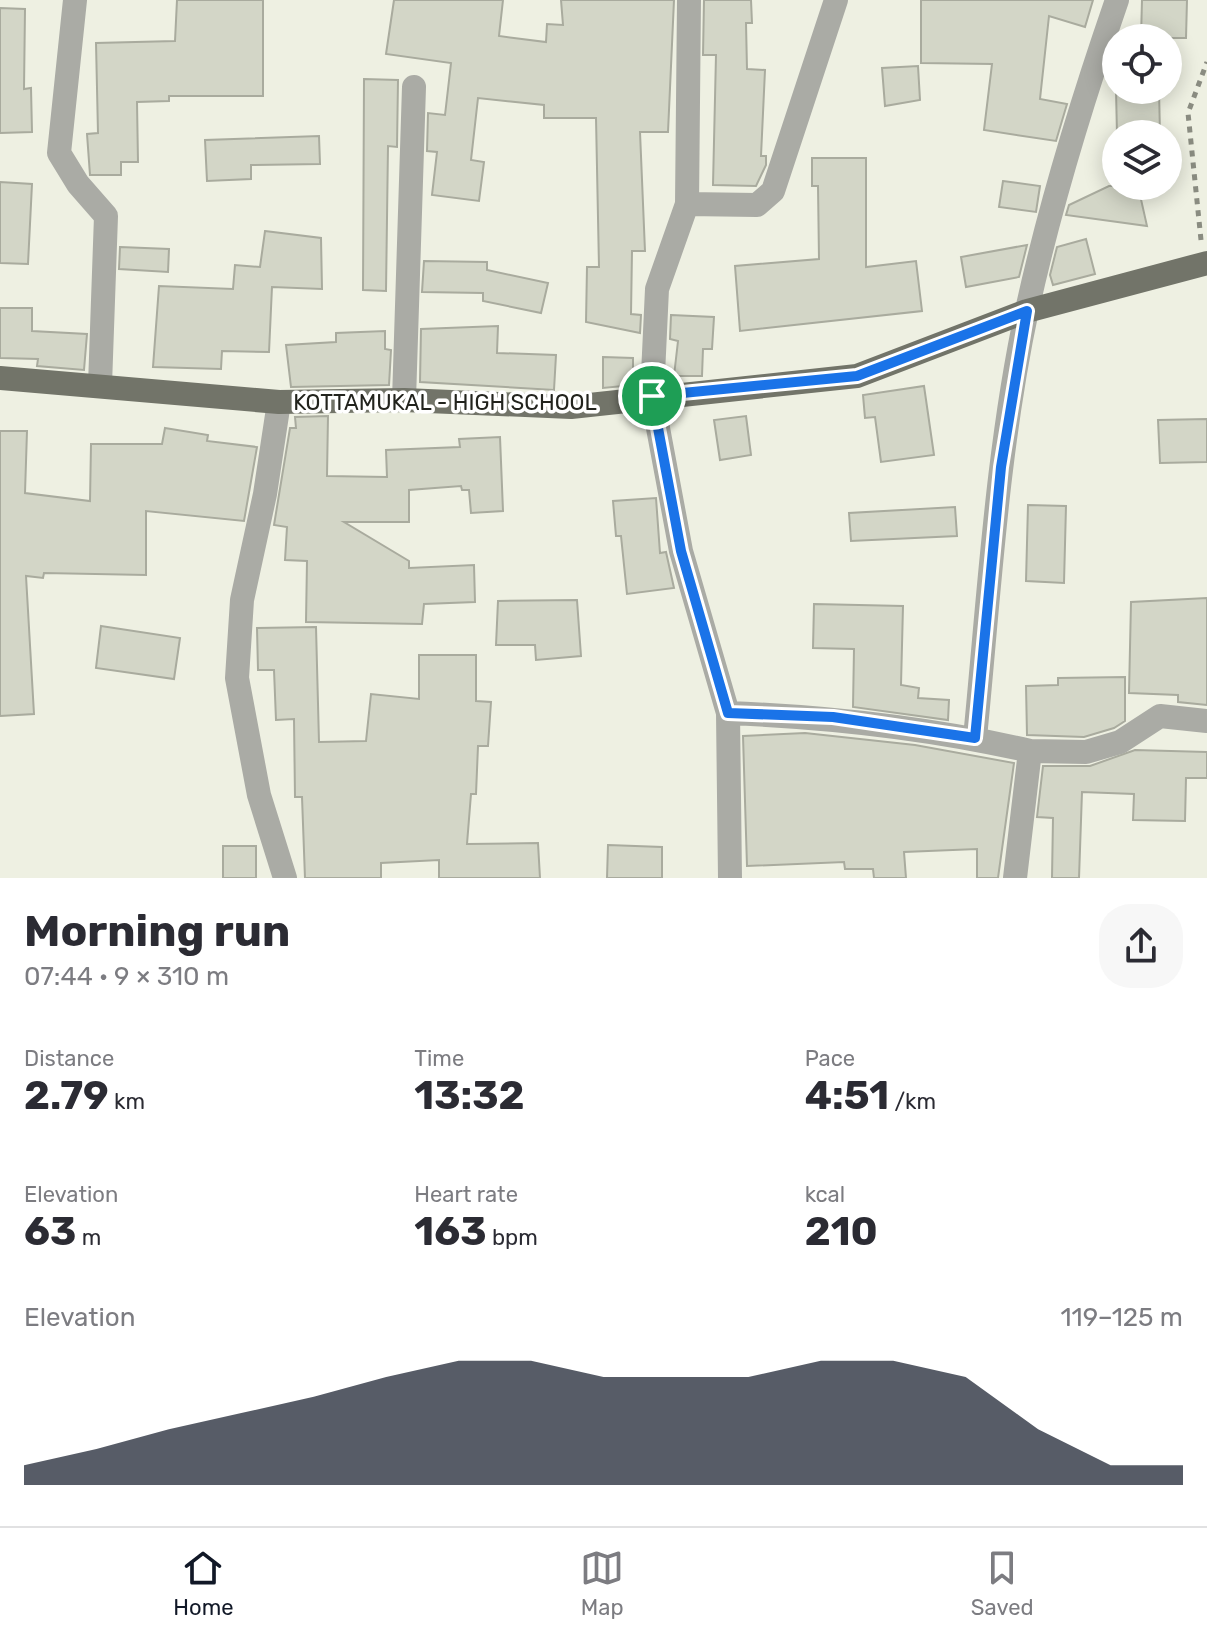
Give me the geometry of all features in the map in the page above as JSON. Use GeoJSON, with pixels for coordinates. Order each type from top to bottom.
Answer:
{"type":"FeatureCollection","features":[{"type":"Feature","properties":{"kind":"main road","name":"KOTTAMUKAL - HIGH SCHOOL"},"geometry":{"type":"LineString","coordinates":[[0,378],[279,402],[404,400],[571,407],[857,376],[1027,311],[1205,264]]}},
{"type":"Feature","properties":{"kind":"street"},"geometry":{"type":"LineString","coordinates":[[75,0],[59,153],[78,184],[106,216],[100,385]]}},
{"type":"Feature","properties":{"kind":"street"},"geometry":{"type":"LineString","coordinates":[[689,0],[687,204],[657,289],[652,396],[681,551],[728,713],[730,878]]}},
{"type":"Feature","properties":{"kind":"street"},"geometry":{"type":"LineString","coordinates":[[687,204],[757,205],[773,191],[836,0]]}},
{"type":"Feature","properties":{"kind":"street"},"geometry":{"type":"LineString","coordinates":[[975,738],[1001,467],[1027,311],[1087,87],[1117,0]]}},
{"type":"Feature","properties":{"kind":"street"},"geometry":{"type":"LineString","coordinates":[[404,400],[414,87]]}},
{"type":"Feature","properties":{"kind":"street"},"geometry":{"type":"LineString","coordinates":[[279,402],[265,494],[242,600],[237,678],[259,795],[285,878]]}},
{"type":"Feature","properties":{"kind":"street"},"geometry":{"type":"LineString","coordinates":[[728,713],[833,717],[975,738],[1030,751],[1086,752],[1120,742],[1160,716],[1207,721]]}},
{"type":"Feature","properties":{"kind":"street"},"geometry":{"type":"LineString","coordinates":[[1015,878],[1030,751]]}},
{"type":"Feature","properties":{"kind":"path"},"geometry":{"type":"LineString","coordinates":[[1205,264],[1188,113],[1207,62]]}},
{"type":"Feature","properties":{"kind":"building"},"geometry":{"type":"Polygon","coordinates":[[[177,0],[263,0],[263,96],[169,96],[169,101],[137,102],[138,162],[121,162],[121,175],[90,175],[87,134],[98,133],[96,43],[175,41],[177,0]]]}},
{"type":"Feature","properties":{"kind":"building"},"geometry":{"type":"Polygon","coordinates":[[[394,0],[503,0],[499,36],[546,42],[547,24],[563,25],[561,0],[674,0],[668,132],[640,132],[645,251],[632,251],[631,314],[641,315],[640,333],[586,322],[587,267],[599,267],[596,118],[544,118],[544,105],[478,98],[471,160],[484,162],[479,201],[432,195],[437,152],[427,151],[428,113],[445,115],[451,63],[386,54],[394,0]]]}},
{"type":"Feature","properties":{"kind":"building"},"geometry":{"type":"Polygon","coordinates":[[[704,0],[751,0],[752,23],[746,23],[747,69],[765,70],[761,156],[766,156],[766,165],[756,186],[713,185],[716,55],[703,55],[704,0]]]}},
{"type":"Feature","properties":{"kind":"building"},"geometry":{"type":"Polygon","coordinates":[[[921,0],[1093,0],[1085,27],[1049,16],[1040,99],[1067,104],[1056,141],[984,130],[992,64],[921,63],[921,0]]]}},
{"type":"Feature","properties":{"kind":"building"},"geometry":{"type":"Polygon","coordinates":[[[1142,0],[1187,0],[1186,38],[1182,38],[1182,24],[1141,24],[1142,0]]]}},
{"type":"Feature","properties":{"kind":"building"},"geometry":{"type":"Polygon","coordinates":[[[0,8],[25,9],[24,89],[31,88],[32,132],[0,133],[0,8]]]}},
{"type":"Feature","properties":{"kind":"building"},"geometry":{"type":"Polygon","coordinates":[[[918,66],[920,100],[885,106],[882,68],[918,66]]]}},
{"type":"Feature","properties":{"kind":"building"},"geometry":{"type":"Polygon","coordinates":[[[364,79],[398,80],[397,147],[388,146],[386,291],[363,290],[364,79]]]}},
{"type":"Feature","properties":{"kind":"building"},"geometry":{"type":"Polygon","coordinates":[[[1116,104],[1159,104],[1160,120],[1117,120],[1116,104]]]}},
{"type":"Feature","properties":{"kind":"building"},"geometry":{"type":"Polygon","coordinates":[[[319,136],[320,164],[251,165],[251,179],[207,181],[205,140],[319,136]]]}},
{"type":"Feature","properties":{"kind":"building"},"geometry":{"type":"Polygon","coordinates":[[[812,158],[866,158],[866,267],[916,261],[922,311],[740,331],[735,266],[819,259],[818,186],[812,186],[812,158]]]}},
{"type":"Feature","properties":{"kind":"building"},"geometry":{"type":"Polygon","coordinates":[[[1003,181],[1040,186],[1036,212],[999,207],[1003,181]]]}},
{"type":"Feature","properties":{"kind":"building"},"geometry":{"type":"Polygon","coordinates":[[[0,182],[32,184],[28,264],[0,263],[0,182]]]}},
{"type":"Feature","properties":{"kind":"building"},"geometry":{"type":"Polygon","coordinates":[[[1102,189],[1102,200],[1141,200],[1147,226],[1066,215],[1069,205],[1102,189]]]}},
{"type":"Feature","properties":{"kind":"building"},"geometry":{"type":"Polygon","coordinates":[[[265,231],[321,238],[322,289],[272,287],[269,352],[222,351],[221,369],[153,367],[159,286],[233,289],[235,265],[260,267],[265,231]]]}},
{"type":"Feature","properties":{"kind":"building"},"geometry":{"type":"Polygon","coordinates":[[[1086,239],[1095,274],[1053,285],[1050,275],[1057,247],[1086,239]]]}},
{"type":"Feature","properties":{"kind":"building"},"geometry":{"type":"Polygon","coordinates":[[[1027,245],[1019,277],[966,287],[961,257],[1027,245]]]}},
{"type":"Feature","properties":{"kind":"building"},"geometry":{"type":"Polygon","coordinates":[[[120,247],[169,249],[168,272],[119,269],[120,247]]]}},
{"type":"Feature","properties":{"kind":"building"},"geometry":{"type":"Polygon","coordinates":[[[424,261],[487,262],[487,270],[548,283],[541,313],[483,301],[483,293],[422,292],[424,261]]]}},
{"type":"Feature","properties":{"kind":"building"},"geometry":{"type":"Polygon","coordinates":[[[0,308],[32,308],[32,331],[87,334],[84,370],[37,366],[38,359],[0,358],[0,308]]]}},
{"type":"Feature","properties":{"kind":"building"},"geometry":{"type":"Polygon","coordinates":[[[671,315],[714,317],[712,349],[703,349],[702,376],[674,376],[678,341],[670,339],[671,315]]]}},
{"type":"Feature","properties":{"kind":"building"},"geometry":{"type":"Polygon","coordinates":[[[498,326],[497,353],[556,355],[554,390],[420,382],[421,329],[498,326]]]}},
{"type":"Feature","properties":{"kind":"building"},"geometry":{"type":"Polygon","coordinates":[[[385,331],[385,349],[391,350],[389,385],[291,387],[286,345],[336,342],[336,333],[385,331]]]}},
{"type":"Feature","properties":{"kind":"building"},"geometry":{"type":"Polygon","coordinates":[[[603,357],[633,358],[633,385],[603,388],[603,357]]]}},
{"type":"Feature","properties":{"kind":"building"},"geometry":{"type":"Polygon","coordinates":[[[924,386],[934,455],[881,462],[875,417],[865,418],[863,395],[924,386]]]}},
{"type":"Feature","properties":{"kind":"building"},"geometry":{"type":"Polygon","coordinates":[[[328,416],[327,476],[387,477],[386,450],[460,447],[459,439],[500,437],[503,511],[471,513],[469,490],[462,490],[461,486],[409,490],[409,522],[344,522],[409,561],[409,568],[474,565],[475,602],[424,604],[422,624],[306,622],[307,561],[285,560],[287,527],[274,525],[290,428],[296,428],[295,417],[328,416]]]}},
{"type":"Feature","properties":{"kind":"building"},"geometry":{"type":"Polygon","coordinates":[[[746,416],[751,455],[720,460],[714,420],[746,416]]]}},
{"type":"Feature","properties":{"kind":"building"},"geometry":{"type":"Polygon","coordinates":[[[1207,419],[1207,462],[1160,463],[1158,420],[1207,419]]]}},
{"type":"Feature","properties":{"kind":"building"},"geometry":{"type":"Polygon","coordinates":[[[165,428],[208,435],[207,441],[257,447],[244,521],[146,511],[146,575],[44,573],[43,578],[26,576],[34,714],[0,716],[0,431],[27,431],[25,493],[90,501],[91,444],[162,444],[165,428]]]}},
{"type":"Feature","properties":{"kind":"building"},"geometry":{"type":"Polygon","coordinates":[[[656,498],[660,553],[666,552],[674,588],[627,594],[621,536],[616,536],[613,501],[656,498]]]}},
{"type":"Feature","properties":{"kind":"building"},"geometry":{"type":"Polygon","coordinates":[[[1028,505],[1066,506],[1064,583],[1026,581],[1028,505]]]}},
{"type":"Feature","properties":{"kind":"building"},"geometry":{"type":"Polygon","coordinates":[[[955,507],[957,536],[851,541],[849,513],[955,507]]]}},
{"type":"Feature","properties":{"kind":"building"},"geometry":{"type":"Polygon","coordinates":[[[1207,598],[1207,705],[1178,702],[1178,695],[1129,693],[1131,602],[1207,598]]]}},
{"type":"Feature","properties":{"kind":"building"},"geometry":{"type":"Polygon","coordinates":[[[577,600],[581,656],[536,660],[535,645],[496,645],[498,601],[577,600]]]}},
{"type":"Feature","properties":{"kind":"building"},"geometry":{"type":"Polygon","coordinates":[[[814,604],[903,606],[901,685],[919,688],[918,698],[949,700],[948,720],[853,707],[854,649],[813,648],[814,604]]]}},
{"type":"Feature","properties":{"kind":"building"},"geometry":{"type":"Polygon","coordinates":[[[101,626],[180,638],[174,679],[96,668],[101,626]]]}},
{"type":"Feature","properties":{"kind":"building"},"geometry":{"type":"Polygon","coordinates":[[[316,627],[319,742],[366,741],[371,694],[419,699],[419,655],[476,655],[476,701],[491,702],[488,746],[478,746],[476,794],[471,794],[467,844],[538,843],[540,878],[439,878],[439,860],[381,863],[381,878],[305,878],[302,797],[295,797],[294,719],[276,720],[274,670],[258,670],[257,628],[316,627]]]}},
{"type":"Feature","properties":{"kind":"building"},"geometry":{"type":"Polygon","coordinates":[[[1125,677],[1125,721],[1114,728],[1084,737],[1027,735],[1026,686],[1058,685],[1058,678],[1125,677]]]}},
{"type":"Feature","properties":{"kind":"building"},"geometry":{"type":"Polygon","coordinates":[[[805,733],[915,745],[1014,763],[998,878],[977,878],[977,849],[904,852],[906,878],[874,878],[873,869],[845,869],[844,862],[747,866],[743,736],[805,733]]]}},
{"type":"Feature","properties":{"kind":"building"},"geometry":{"type":"Polygon","coordinates":[[[1135,750],[1207,752],[1207,778],[1186,778],[1185,821],[1133,820],[1134,794],[1082,792],[1079,878],[1052,878],[1053,818],[1037,817],[1043,766],[1090,766],[1135,750]]]}},
{"type":"Feature","properties":{"kind":"building"},"geometry":{"type":"Polygon","coordinates":[[[608,845],[662,847],[662,878],[607,878],[608,845]]]}},
{"type":"Feature","properties":{"kind":"building"},"geometry":{"type":"Polygon","coordinates":[[[223,846],[256,846],[256,878],[223,878],[223,846]]]}},
{"type":"Feature","properties":{"kind":"route"},"geometry":{"type":"LineString","coordinates":[[1027,311],[1001,467],[975,738],[833,717],[728,713],[681,551],[652,396],[857,376],[1027,311]]}}]}
